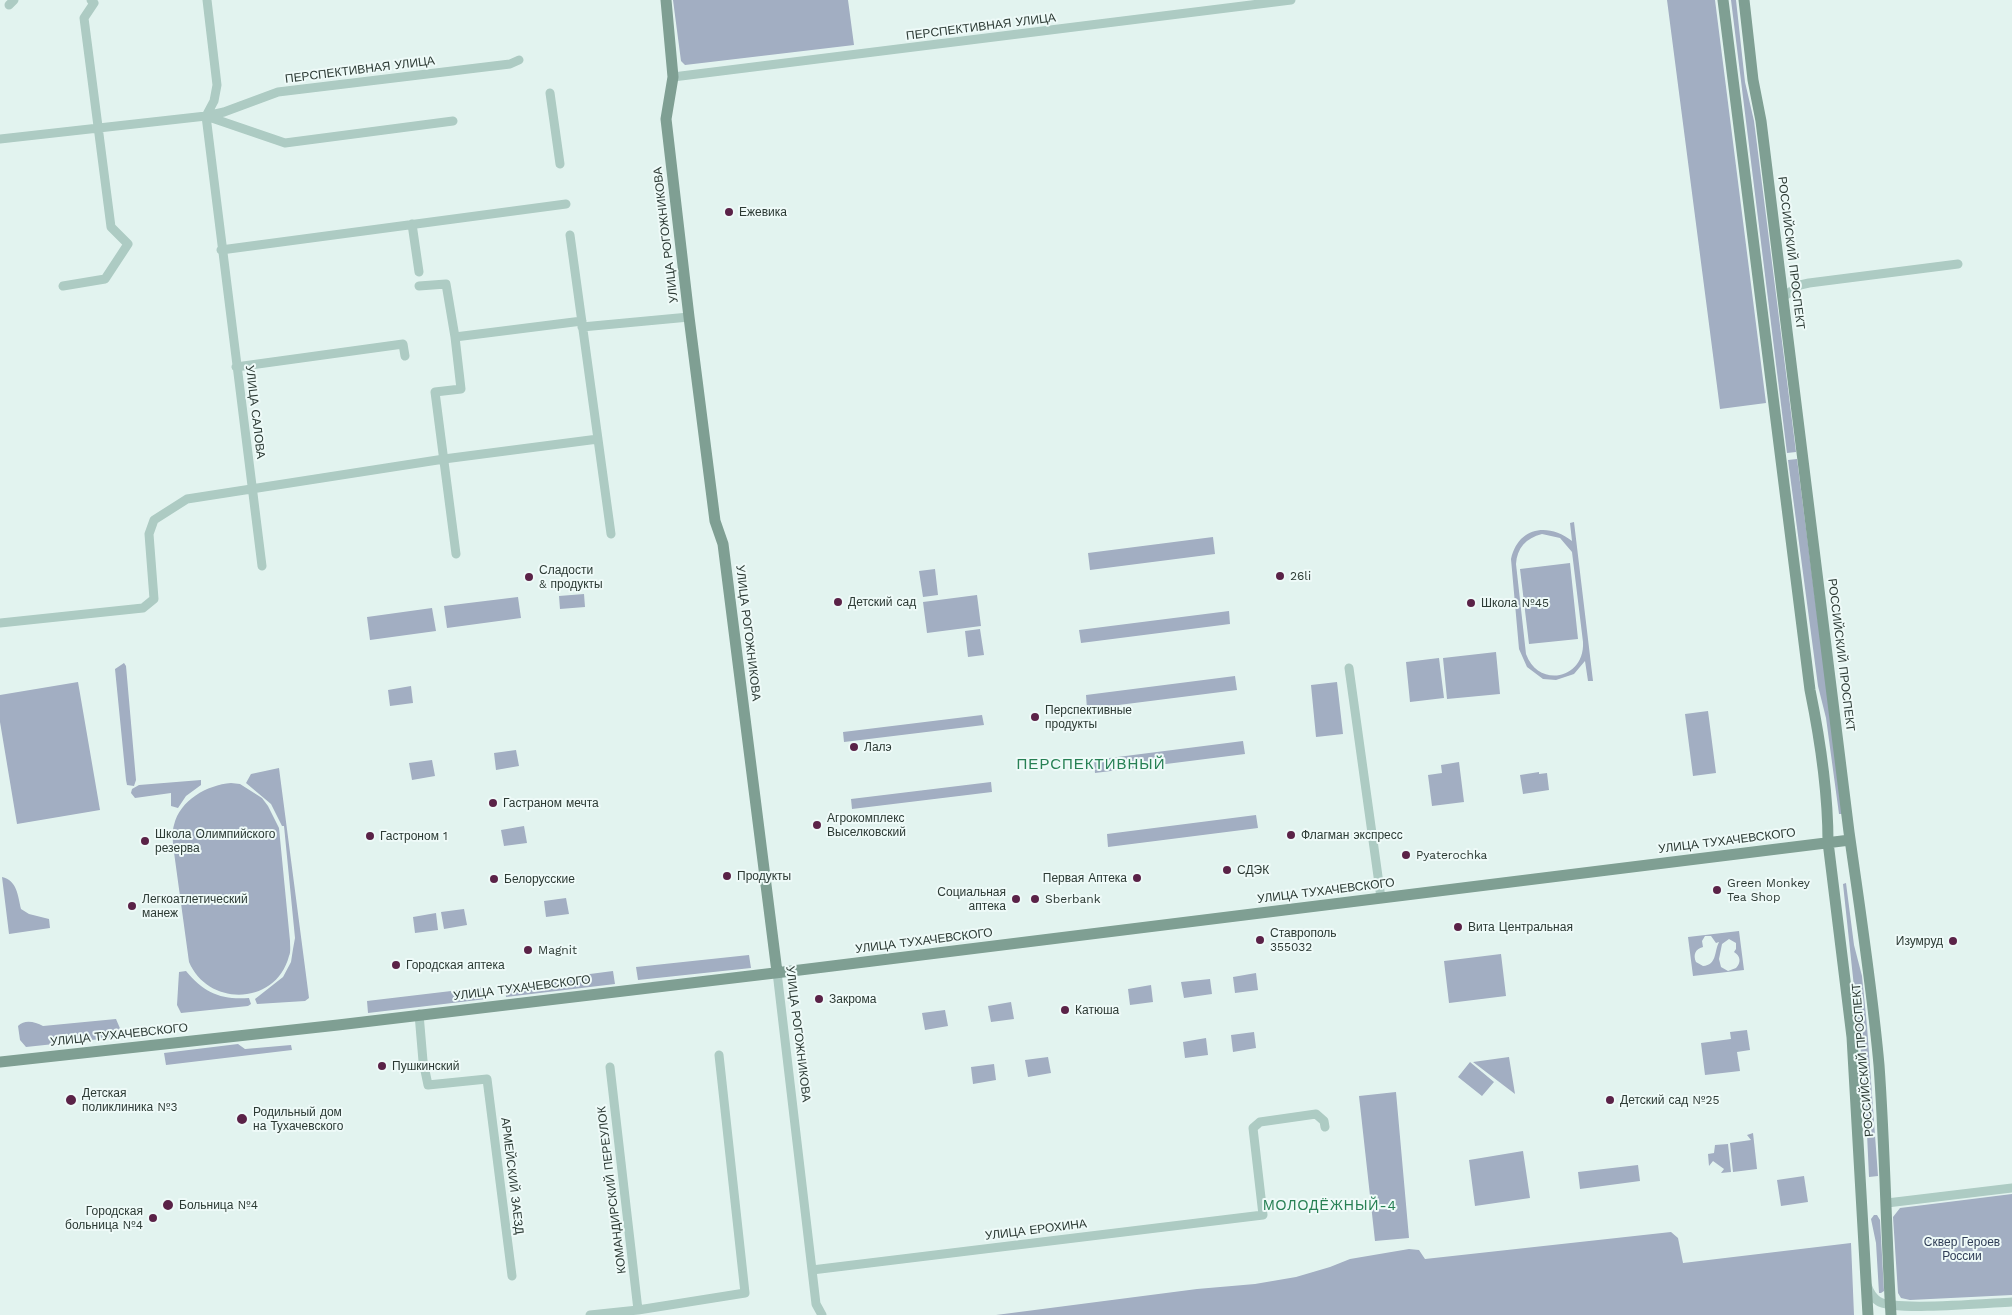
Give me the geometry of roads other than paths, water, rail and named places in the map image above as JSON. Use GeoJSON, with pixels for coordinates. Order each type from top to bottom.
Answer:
{"type":"FeatureCollection","features":[{"type":"Feature","properties":{"kind":"main road","name":"УЛИЦА РОГОЖНИКОВА"},"geometry":{"type":"LineString","coordinates":[[666,0],[673,77],[666,120],[715,521],[723,544],[777,972]]}},
{"type":"Feature","properties":{"kind":"main road","name":"РОССИЙСКИЙ ПРОСПЕКТ"},"geometry":{"type":"LineString","coordinates":[[1723,0],[1810,690],[1820,748],[1828,818],[1828,842],[1852,1037],[1868,1315]]}},
{"type":"Feature","properties":{"kind":"main road","name":"РОССИЙСКИЙ ПРОСПЕКТ"},"geometry":{"type":"LineString","coordinates":[[1744,0],[1753,80],[1761,121],[1850,840],[1870,976],[1879,1066],[1887,1203],[1890,1310]]}},
{"type":"Feature","properties":{"kind":"main road","name":"УЛИЦА ТУХАЧЕВСКОГО"},"geometry":{"type":"LineString","coordinates":[[0,1062],[777,972],[1850,840]]}},
{"type":"Feature","properties":{"kind":"street"},"geometry":{"type":"LineString","coordinates":[[63,286],[105,279],[128,244],[111,228],[84,18],[94,4],[91,0]]}},
{"type":"Feature","properties":{"kind":"street","name":"УЛИЦА САЛОВА"},"geometry":{"type":"LineString","coordinates":[[207,0],[217,85],[214,101],[206,116],[262,566]]}},
{"type":"Feature","properties":{"kind":"street","name":"ПЕРСПЕКТИВНАЯ УЛИЦА"},"geometry":{"type":"LineString","coordinates":[[673,77],[1291,0]]}},
{"type":"Feature","properties":{"kind":"street","name":"ПЕРСПЕКТИВНАЯ УЛИЦА"},"geometry":{"type":"LineString","coordinates":[[0,139],[206,116],[224,112],[278,92],[510,64],[520,60]]}},
{"type":"Feature","properties":{"kind":"street"},"geometry":{"type":"LineString","coordinates":[[550,93],[560,164]]}},
{"type":"Feature","properties":{"kind":"street","name":"ПЕРСПЕКТИВНАЯ УЛИЦА"},"geometry":{"type":"LineString","coordinates":[[206,116],[285,143],[453,121]]}},
{"type":"Feature","properties":{"kind":"street"},"geometry":{"type":"LineString","coordinates":[[222,250],[566,204]]}},
{"type":"Feature","properties":{"kind":"street"},"geometry":{"type":"LineString","coordinates":[[412,224],[418,272]]}},
{"type":"Feature","properties":{"kind":"street"},"geometry":{"type":"LineString","coordinates":[[570,235],[611,534]]}},
{"type":"Feature","properties":{"kind":"street"},"geometry":{"type":"LineString","coordinates":[[1783,297],[1800,285],[1809,283],[1958,264]]}},
{"type":"Feature","properties":{"kind":"street"},"geometry":{"type":"LineString","coordinates":[[419,286],[446,284],[455,337],[461,388],[435,392],[456,554]]}},
{"type":"Feature","properties":{"kind":"street"},"geometry":{"type":"LineString","coordinates":[[455,337],[582,324],[689,317]]}},
{"type":"Feature","properties":{"kind":"street"},"geometry":{"type":"LineString","coordinates":[[236,367],[403,344],[405,356]]}},
{"type":"Feature","properties":{"kind":"street"},"geometry":{"type":"LineString","coordinates":[[0,623],[143,608],[154,599],[149,534],[154,520],[187,500],[252,488],[444,459],[598,439]]}},
{"type":"Feature","properties":{"kind":"street"},"geometry":{"type":"LineString","coordinates":[[1349,668],[1381,898]]}},
{"type":"Feature","properties":{"kind":"street","name":"УЛИЦА РОГОЖНИКОВА"},"geometry":{"type":"LineString","coordinates":[[777,972],[816,1304],[822,1315]]}},
{"type":"Feature","properties":{"kind":"street","name":"АРМЕЙСКИЙ ЗАЕЗД"},"geometry":{"type":"LineString","coordinates":[[419,1014],[423,1061],[428,1085],[487,1079],[512,1276]]}},
{"type":"Feature","properties":{"kind":"street"},"geometry":{"type":"LineString","coordinates":[[590,1315],[638,1310],[745,1293],[719,1055]]}},
{"type":"Feature","properties":{"kind":"street","name":"КОМАНДИРСКИЙ ПЕРЕУЛОК"},"geometry":{"type":"LineString","coordinates":[[610,1067],[638,1310]]}},
{"type":"Feature","properties":{"kind":"street","name":"УЛИЦА ЕРОХИНА"},"geometry":{"type":"LineString","coordinates":[[812,1270],[1263,1215],[1253,1128],[1260,1122],[1316,1114],[1324,1121],[1325,1126]]}},
{"type":"Feature","properties":{"kind":"street"},"geometry":{"type":"LineString","coordinates":[[1887,1203],[2012,1188]]}},
{"type":"Feature","properties":{"kind":"street"},"geometry":{"type":"LineString","coordinates":[[1866,1283],[1870,1293],[1890,1310],[2012,1302]]}},
{"type":"Feature","properties":{"kind":"street"},"geometry":{"type":"LineString","coordinates":[[1897,1315],[1914,1309]]}},
{"type":"Feature","properties":{"kind":"place","name":"Ежевика"},"geometry":{"type":"Point","coordinates":[729,212]}},
{"type":"Feature","properties":{"kind":"place","name":"26li"},"geometry":{"type":"Point","coordinates":[1280,576]}},
{"type":"Feature","properties":{"kind":"place","name":"Сладости & продукты"},"geometry":{"type":"Point","coordinates":[529,577]}},
{"type":"Feature","properties":{"kind":"place","name":"Детский сад"},"geometry":{"type":"Point","coordinates":[838,602]}},
{"type":"Feature","properties":{"kind":"place","name":"Школа №45"},"geometry":{"type":"Point","coordinates":[1471,603]}},
{"type":"Feature","properties":{"kind":"place","name":"Перспективные продукты"},"geometry":{"type":"Point","coordinates":[1035,717]}},
{"type":"Feature","properties":{"kind":"place","name":"Лалэ"},"geometry":{"type":"Point","coordinates":[854,747]}},
{"type":"Feature","properties":{"kind":"place","name":"Гастраном мечта"},"geometry":{"type":"Point","coordinates":[493,803]}},
{"type":"Feature","properties":{"kind":"place","name":"Агрокомплекс Выселковский"},"geometry":{"type":"Point","coordinates":[817,825]}},
{"type":"Feature","properties":{"kind":"place","name":"Флагман экспресс"},"geometry":{"type":"Point","coordinates":[1291,835]}},
{"type":"Feature","properties":{"kind":"place","name":"Гастроном 1"},"geometry":{"type":"Point","coordinates":[370,836]}},
{"type":"Feature","properties":{"kind":"place","name":"Школа Олимпийского резерва"},"geometry":{"type":"Point","coordinates":[145,841]}},
{"type":"Feature","properties":{"kind":"place","name":"Pyaterochka"},"geometry":{"type":"Point","coordinates":[1406,855]}},
{"type":"Feature","properties":{"kind":"place","name":"СДЭК"},"geometry":{"type":"Point","coordinates":[1227,870]}},
{"type":"Feature","properties":{"kind":"place","name":"Продукты"},"geometry":{"type":"Point","coordinates":[727,876]}},
{"type":"Feature","properties":{"kind":"place","name":"Первая Аптека"},"geometry":{"type":"Point","coordinates":[1137,878]}},
{"type":"Feature","properties":{"kind":"place","name":"Белорусские"},"geometry":{"type":"Point","coordinates":[494,879]}},
{"type":"Feature","properties":{"kind":"place","name":"Green Monkey Tea Shop"},"geometry":{"type":"Point","coordinates":[1717,890]}},
{"type":"Feature","properties":{"kind":"place","name":"Социальная аптека"},"geometry":{"type":"Point","coordinates":[1016,899]}},
{"type":"Feature","properties":{"kind":"place","name":"Sberbank"},"geometry":{"type":"Point","coordinates":[1035,899]}},
{"type":"Feature","properties":{"kind":"place","name":"Легкоатлетический манеж"},"geometry":{"type":"Point","coordinates":[132,906]}},
{"type":"Feature","properties":{"kind":"place","name":"Вита Центральная"},"geometry":{"type":"Point","coordinates":[1458,927]}},
{"type":"Feature","properties":{"kind":"place","name":"Ставрополь 355032"},"geometry":{"type":"Point","coordinates":[1260,940]}},
{"type":"Feature","properties":{"kind":"place","name":"Изумруд"},"geometry":{"type":"Point","coordinates":[1953,941]}},
{"type":"Feature","properties":{"kind":"place","name":"Magnit"},"geometry":{"type":"Point","coordinates":[528,950]}},
{"type":"Feature","properties":{"kind":"place","name":"Городская аптека"},"geometry":{"type":"Point","coordinates":[396,965]}},
{"type":"Feature","properties":{"kind":"place","name":"Закрома"},"geometry":{"type":"Point","coordinates":[819,999]}},
{"type":"Feature","properties":{"kind":"place","name":"Катюша"},"geometry":{"type":"Point","coordinates":[1065,1010]}},
{"type":"Feature","properties":{"kind":"place","name":"Пушкинский"},"geometry":{"type":"Point","coordinates":[382,1066]}},
{"type":"Feature","properties":{"kind":"place","name":"Детская поликлиника №3"},"geometry":{"type":"Point","coordinates":[71,1100]}},
{"type":"Feature","properties":{"kind":"place","name":"Детский сад №25"},"geometry":{"type":"Point","coordinates":[1610,1100]}},
{"type":"Feature","properties":{"kind":"place","name":"Родильный дом на Тухачевского"},"geometry":{"type":"Point","coordinates":[242,1119]}},
{"type":"Feature","properties":{"kind":"place","name":"Больница №4"},"geometry":{"type":"Point","coordinates":[168,1205]}},
{"type":"Feature","properties":{"kind":"place","name":"Городская больница №4"},"geometry":{"type":"Point","coordinates":[153,1218]}},
{"type":"Feature","properties":{"kind":"district","name":"ПЕРСПЕКТИВНЫЙ"},"geometry":{"type":"Point","coordinates":[1091,765]}},
{"type":"Feature","properties":{"kind":"district","name":"МОЛОДЁЖНЫЙ-4"},"geometry":{"type":"Point","coordinates":[1330,1206]}},
{"type":"Feature","properties":{"kind":"park label","name":"Сквер Героев России"},"geometry":{"type":"Point","coordinates":[1962,1249]}}]}
